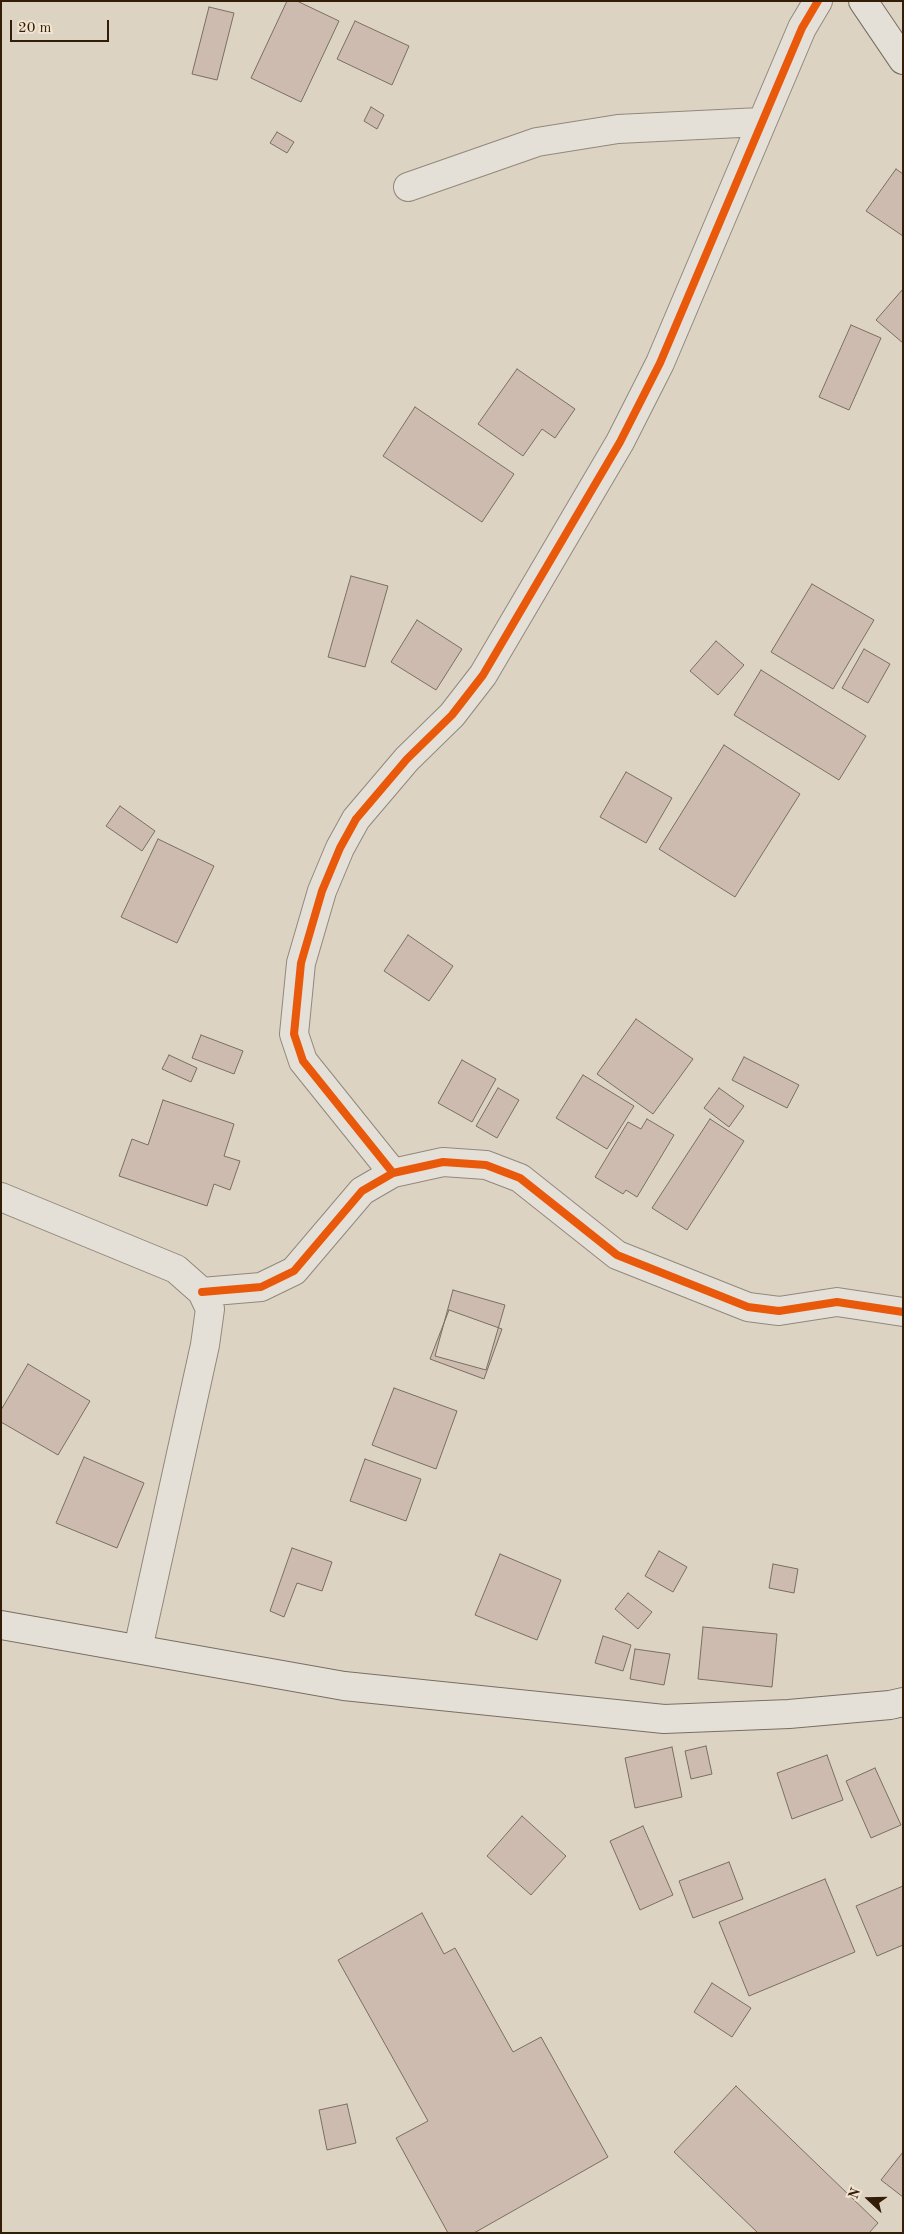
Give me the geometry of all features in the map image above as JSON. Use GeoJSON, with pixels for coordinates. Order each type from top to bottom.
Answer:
{"type":"FeatureCollection","features":[{"type":"Feature","properties":{"kind":"street"},"geometry":{"type":"LineString","coordinates":[[393,1172],[303,1061],[294,1034],[294,1011],[301,963],[322,891],[340,848],[356,819],[407,759],[452,715],[483,675],[620,442],[660,363],[760,122],[802,28],[818,1]]}},
{"type":"Feature","properties":{"kind":"street"},"geometry":{"type":"LineString","coordinates":[[864,1],[903,60]]}},
{"type":"Feature","properties":{"kind":"street"},"geometry":{"type":"LineString","coordinates":[[408,188],[537,142],[618,129],[760,122]]}},
{"type":"Feature","properties":{"kind":"street"},"geometry":{"type":"LineString","coordinates":[[202,1292],[261,1287],[294,1270],[362,1191],[393,1172],[443,1162],[486,1165],[520,1178],[617,1255],[748,1307],[779,1311],[837,1302],[903,1312]]}},
{"type":"Feature","properties":{"kind":"street"},"geometry":{"type":"LineString","coordinates":[[1,1197],[176,1269],[202,1292],[210,1309],[205,1344],[138,1650]]}},
{"type":"Feature","properties":{"kind":"street"},"geometry":{"type":"LineString","coordinates":[[1,1625],[344,1686],[664,1719],[789,1714],[890,1705],[903,1702]]}},
{"type":"Feature","properties":{"kind":"building"},"geometry":{"type":"Polygon","coordinates":[[[287,1],[297,1],[339,21],[301,102],[251,78],[287,1]]]}},
{"type":"Feature","properties":{"kind":"building"},"geometry":{"type":"Polygon","coordinates":[[[209,7],[234,13],[217,80],[192,74],[209,7]]]}},
{"type":"Feature","properties":{"kind":"building"},"geometry":{"type":"Polygon","coordinates":[[[355,21],[409,46],[392,85],[337,59],[355,21]]]}},
{"type":"Feature","properties":{"kind":"building"},"geometry":{"type":"Polygon","coordinates":[[[371,107],[384,115],[377,129],[364,121],[371,107]]]}},
{"type":"Feature","properties":{"kind":"building"},"geometry":{"type":"Polygon","coordinates":[[[277,132],[294,142],[287,153],[270,143],[277,132]]]}},
{"type":"Feature","properties":{"kind":"building"},"geometry":{"type":"Polygon","coordinates":[[[896,169],[903,174],[903,236],[866,211],[896,169]]]}},
{"type":"Feature","properties":{"kind":"building"},"geometry":{"type":"Polygon","coordinates":[[[903,289],[903,343],[876,320],[903,289]]]}},
{"type":"Feature","properties":{"kind":"building"},"geometry":{"type":"Polygon","coordinates":[[[851,325],[881,338],[849,410],[819,397],[851,325]]]}},
{"type":"Feature","properties":{"kind":"building"},"geometry":{"type":"Polygon","coordinates":[[[517,369],[575,409],[555,438],[542,429],[523,456],[478,424],[517,369]]]}},
{"type":"Feature","properties":{"kind":"building"},"geometry":{"type":"Polygon","coordinates":[[[415,407],[514,474],[482,522],[383,456],[415,407]]]}},
{"type":"Feature","properties":{"kind":"building"},"geometry":{"type":"Polygon","coordinates":[[[351,576],[388,586],[365,667],[328,657],[351,576]]]}},
{"type":"Feature","properties":{"kind":"building"},"geometry":{"type":"Polygon","coordinates":[[[812,584],[874,620],[833,689],[771,652],[812,584]]]}},
{"type":"Feature","properties":{"kind":"building"},"geometry":{"type":"Polygon","coordinates":[[[417,620],[462,649],[436,690],[391,662],[417,620]]]}},
{"type":"Feature","properties":{"kind":"building"},"geometry":{"type":"Polygon","coordinates":[[[716,641],[744,665],[718,695],[690,671],[716,641]]]}},
{"type":"Feature","properties":{"kind":"building"},"geometry":{"type":"Polygon","coordinates":[[[864,649],[890,664],[868,703],[842,688],[864,649]]]}},
{"type":"Feature","properties":{"kind":"building"},"geometry":{"type":"Polygon","coordinates":[[[761,670],[866,736],[839,780],[734,715],[761,670]]]}},
{"type":"Feature","properties":{"kind":"building"},"geometry":{"type":"Polygon","coordinates":[[[724,745],[800,794],[735,897],[659,849],[724,745]]]}},
{"type":"Feature","properties":{"kind":"building"},"geometry":{"type":"Polygon","coordinates":[[[626,772],[672,798],[646,843],[600,817],[626,772]]]}},
{"type":"Feature","properties":{"kind":"building"},"geometry":{"type":"Polygon","coordinates":[[[120,806],[155,831],[142,851],[106,826],[120,806]]]}},
{"type":"Feature","properties":{"kind":"building"},"geometry":{"type":"Polygon","coordinates":[[[158,839],[214,866],[177,943],[121,917],[158,839]]]}},
{"type":"Feature","properties":{"kind":"building"},"geometry":{"type":"Polygon","coordinates":[[[408,935],[453,966],[429,1001],[384,971],[408,935]]]}},
{"type":"Feature","properties":{"kind":"building"},"geometry":{"type":"Polygon","coordinates":[[[636,1019],[693,1059],[653,1114],[597,1074],[636,1019]]]}},
{"type":"Feature","properties":{"kind":"building"},"geometry":{"type":"Polygon","coordinates":[[[201,1035],[243,1051],[234,1074],[192,1058],[201,1035]]]}},
{"type":"Feature","properties":{"kind":"building"},"geometry":{"type":"Polygon","coordinates":[[[169,1055],[197,1068],[191,1082],[162,1069],[169,1055]]]}},
{"type":"Feature","properties":{"kind":"building"},"geometry":{"type":"Polygon","coordinates":[[[744,1057],[799,1085],[787,1108],[732,1080],[744,1057]]]}},
{"type":"Feature","properties":{"kind":"building"},"geometry":{"type":"Polygon","coordinates":[[[462,1060],[496,1079],[472,1122],[438,1103],[462,1060]]]}},
{"type":"Feature","properties":{"kind":"building"},"geometry":{"type":"Polygon","coordinates":[[[583,1075],[634,1106],[607,1149],[556,1118],[583,1075]]]}},
{"type":"Feature","properties":{"kind":"building"},"geometry":{"type":"Polygon","coordinates":[[[498,1088],[519,1100],[497,1138],[476,1126],[498,1088]]]}},
{"type":"Feature","properties":{"kind":"building"},"geometry":{"type":"Polygon","coordinates":[[[719,1088],[744,1106],[729,1127],[704,1108],[719,1088]]]}},
{"type":"Feature","properties":{"kind":"building"},"geometry":{"type":"Polygon","coordinates":[[[163,1100],[234,1124],[224,1156],[240,1161],[230,1190],[214,1184],[207,1206],[119,1176],[132,1139],[148,1145],[163,1100]]]}},
{"type":"Feature","properties":{"kind":"building"},"geometry":{"type":"Polygon","coordinates":[[[647,1119],[674,1135],[637,1197],[626,1190],[623,1194],[595,1177],[628,1122],[641,1129],[647,1119]]]}},
{"type":"Feature","properties":{"kind":"building"},"geometry":{"type":"Polygon","coordinates":[[[710,1119],[744,1141],[687,1230],[652,1208],[710,1119]]]}},
{"type":"Feature","properties":{"kind":"building"},"geometry":{"type":"Polygon","coordinates":[[[453,1290],[505,1305],[486,1370],[435,1356],[453,1290]]]}},
{"type":"Feature","properties":{"kind":"building"},"geometry":{"type":"Polygon","coordinates":[[[449,1310],[502,1329],[484,1379],[430,1359],[449,1310]]]}},
{"type":"Feature","properties":{"kind":"building"},"geometry":{"type":"Polygon","coordinates":[[[28,1364],[90,1401],[58,1455],[1,1422],[1,1410],[28,1364]]]}},
{"type":"Feature","properties":{"kind":"building"},"geometry":{"type":"Polygon","coordinates":[[[394,1388],[457,1411],[436,1469],[372,1445],[394,1388]]]}},
{"type":"Feature","properties":{"kind":"building"},"geometry":{"type":"Polygon","coordinates":[[[84,1457],[144,1483],[117,1548],[56,1523],[84,1457]]]}},
{"type":"Feature","properties":{"kind":"building"},"geometry":{"type":"Polygon","coordinates":[[[365,1459],[421,1479],[406,1521],[350,1501],[365,1459]]]}},
{"type":"Feature","properties":{"kind":"building"},"geometry":{"type":"Polygon","coordinates":[[[292,1548],[332,1562],[322,1591],[297,1583],[284,1617],[270,1611],[292,1548]]]}},
{"type":"Feature","properties":{"kind":"building"},"geometry":{"type":"Polygon","coordinates":[[[659,1551],[687,1567],[673,1592],[645,1576],[659,1551]]]}},
{"type":"Feature","properties":{"kind":"building"},"geometry":{"type":"Polygon","coordinates":[[[500,1554],[561,1580],[537,1640],[475,1615],[500,1554]]]}},
{"type":"Feature","properties":{"kind":"building"},"geometry":{"type":"Polygon","coordinates":[[[773,1564],[798,1569],[794,1593],[769,1588],[773,1564]]]}},
{"type":"Feature","properties":{"kind":"building"},"geometry":{"type":"Polygon","coordinates":[[[628,1593],[652,1612],[638,1629],[615,1609],[628,1593]]]}},
{"type":"Feature","properties":{"kind":"building"},"geometry":{"type":"Polygon","coordinates":[[[703,1627],[777,1634],[772,1687],[698,1679],[703,1627]]]}},
{"type":"Feature","properties":{"kind":"building"},"geometry":{"type":"Polygon","coordinates":[[[603,1636],[631,1645],[623,1671],[595,1663],[603,1636]]]}},
{"type":"Feature","properties":{"kind":"building"},"geometry":{"type":"Polygon","coordinates":[[[635,1649],[670,1654],[664,1685],[630,1679],[635,1649]]]}},
{"type":"Feature","properties":{"kind":"building"},"geometry":{"type":"Polygon","coordinates":[[[706,1746],[712,1774],[691,1779],[685,1751],[706,1746]]]}},
{"type":"Feature","properties":{"kind":"building"},"geometry":{"type":"Polygon","coordinates":[[[672,1747],[682,1797],[635,1808],[625,1758],[672,1747]]]}},
{"type":"Feature","properties":{"kind":"building"},"geometry":{"type":"Polygon","coordinates":[[[827,1755],[843,1800],[792,1819],[777,1773],[827,1755]]]}},
{"type":"Feature","properties":{"kind":"building"},"geometry":{"type":"Polygon","coordinates":[[[875,1768],[901,1825],[871,1838],[846,1781],[875,1768]]]}},
{"type":"Feature","properties":{"kind":"building"},"geometry":{"type":"Polygon","coordinates":[[[522,1816],[566,1856],[531,1895],[487,1856],[522,1816]]]}},
{"type":"Feature","properties":{"kind":"building"},"geometry":{"type":"Polygon","coordinates":[[[643,1826],[673,1895],[640,1910],[610,1841],[643,1826]]]}},
{"type":"Feature","properties":{"kind":"building"},"geometry":{"type":"Polygon","coordinates":[[[729,1862],[743,1899],[693,1918],[679,1881],[729,1862]]]}},
{"type":"Feature","properties":{"kind":"building"},"geometry":{"type":"Polygon","coordinates":[[[825,1879],[855,1952],[749,1996],[719,1922],[825,1879]]]}},
{"type":"Feature","properties":{"kind":"building"},"geometry":{"type":"Polygon","coordinates":[[[903,1886],[903,1945],[877,1956],[856,1906],[903,1886]]]}},
{"type":"Feature","properties":{"kind":"building"},"geometry":{"type":"Polygon","coordinates":[[[422,1913],[444,1954],[455,1948],[513,2052],[541,2037],[608,2157],[474,2233],[448,2233],[396,2138],[428,2121],[338,1960],[422,1913]]]}},
{"type":"Feature","properties":{"kind":"building"},"geometry":{"type":"Polygon","coordinates":[[[712,1983],[751,2008],[732,2037],[694,2012],[712,1983]]]}},
{"type":"Feature","properties":{"kind":"building"},"geometry":{"type":"Polygon","coordinates":[[[736,2086],[878,2223],[869,2233],[758,2233],[674,2152],[736,2086]]]}},
{"type":"Feature","properties":{"kind":"building"},"geometry":{"type":"Polygon","coordinates":[[[347,2104],[356,2143],[327,2150],[319,2110],[347,2104]]]}},
{"type":"Feature","properties":{"kind":"building"},"geometry":{"type":"Polygon","coordinates":[[[903,2152],[903,2197],[881,2180],[903,2152]]]}},
{"type":"Feature","properties":{"kind":"cycle path"},"geometry":{"type":"LineString","coordinates":[[393,1173],[303,1061],[294,1034],[301,963],[322,891],[340,848],[356,819],[407,759],[452,715],[483,675],[620,442],[660,363],[802,28],[818,1]]}},
{"type":"Feature","properties":{"kind":"cycle path"},"geometry":{"type":"LineString","coordinates":[[202,1292],[261,1287],[294,1271],[362,1191],[393,1173],[443,1162],[486,1165],[520,1178],[617,1255],[748,1307],[779,1311],[837,1302],[903,1312]]}}]}
